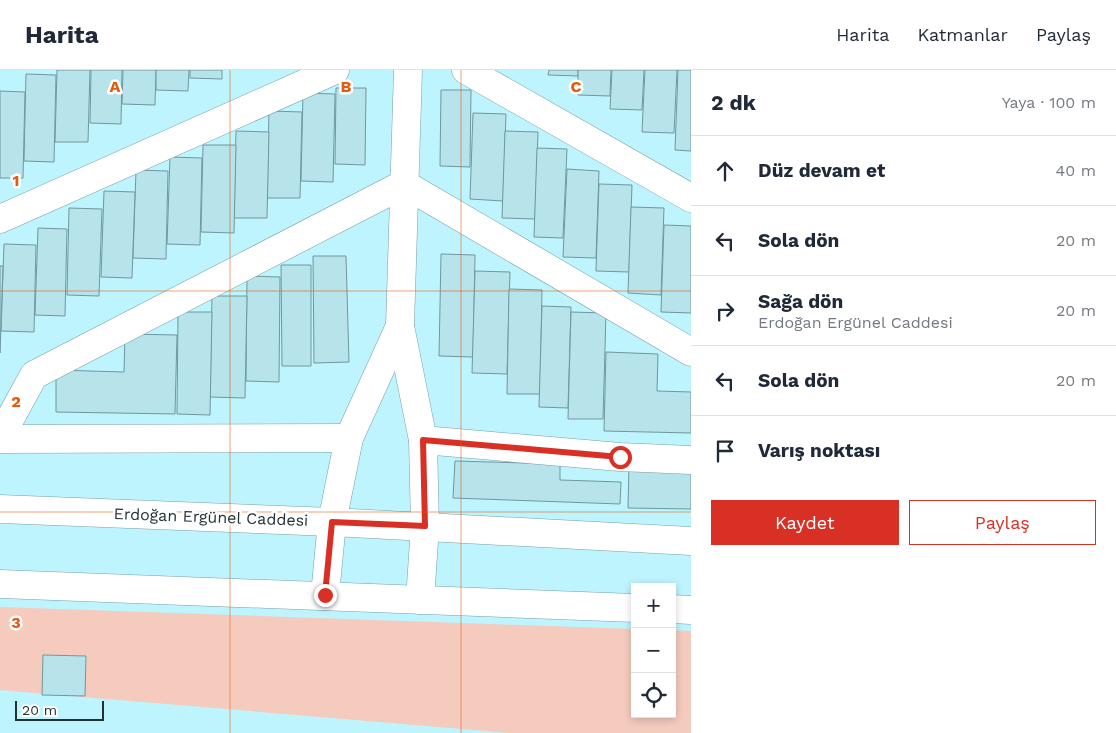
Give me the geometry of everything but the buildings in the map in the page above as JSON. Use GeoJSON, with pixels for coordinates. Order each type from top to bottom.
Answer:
{"type":"FeatureCollection","features":[{"type":"Feature","properties":{"kind":"street"},"geometry":{"type":"LineString","coordinates":[[0,219],[335,70]]}},
{"type":"Feature","properties":{"kind":"street"},"geometry":{"type":"LineString","coordinates":[[408,70],[400,326],[423,440],[425,526],[420,600]]}},
{"type":"Feature","properties":{"kind":"street"},"geometry":{"type":"LineString","coordinates":[[466,70],[691,198]]}},
{"type":"Feature","properties":{"kind":"street"},"geometry":{"type":"LineString","coordinates":[[404,184],[691,352]]}},
{"type":"Feature","properties":{"kind":"street"},"geometry":{"type":"LineString","coordinates":[[349,438],[0,438],[34,375],[404,184]]}},
{"type":"Feature","properties":{"kind":"street"},"geometry":{"type":"LineString","coordinates":[[325,595],[332,522],[349,438],[400,326]]}},
{"type":"Feature","properties":{"kind":"street"},"geometry":{"type":"LineString","coordinates":[[423,440],[620,457],[691,460]]}},
{"type":"Feature","properties":{"kind":"street","name":"Erdoğan Ergünel Caddesi"},"geometry":{"type":"LineString","coordinates":[[0,509],[425,526],[691,541]]}},
{"type":"Feature","properties":{"kind":"street"},"geometry":{"type":"LineString","coordinates":[[0,584],[631,608]]}},
{"type":"Feature","properties":{"kind":"street"},"geometry":{"type":"LineString","coordinates":[[676,609],[691,610]]}},
{"type":"Feature","properties":{"kind":"shaded area"},"geometry":{"type":"Polygon","coordinates":[[[0,70],[691,70],[691,733],[0,733],[0,70]]]}},
{"type":"Feature","properties":{"kind":"shaded area"},"geometry":{"type":"Polygon","coordinates":[[[0,607],[631,629],[631,718],[676,718],[676,630],[691,631],[691,733],[510,733],[0,690],[0,607]]]}},
{"type":"Feature","properties":{"kind":"route"},"geometry":{"type":"LineString","coordinates":[[325,595],[332,522],[425,526],[423,440],[620,457]]}}]}
